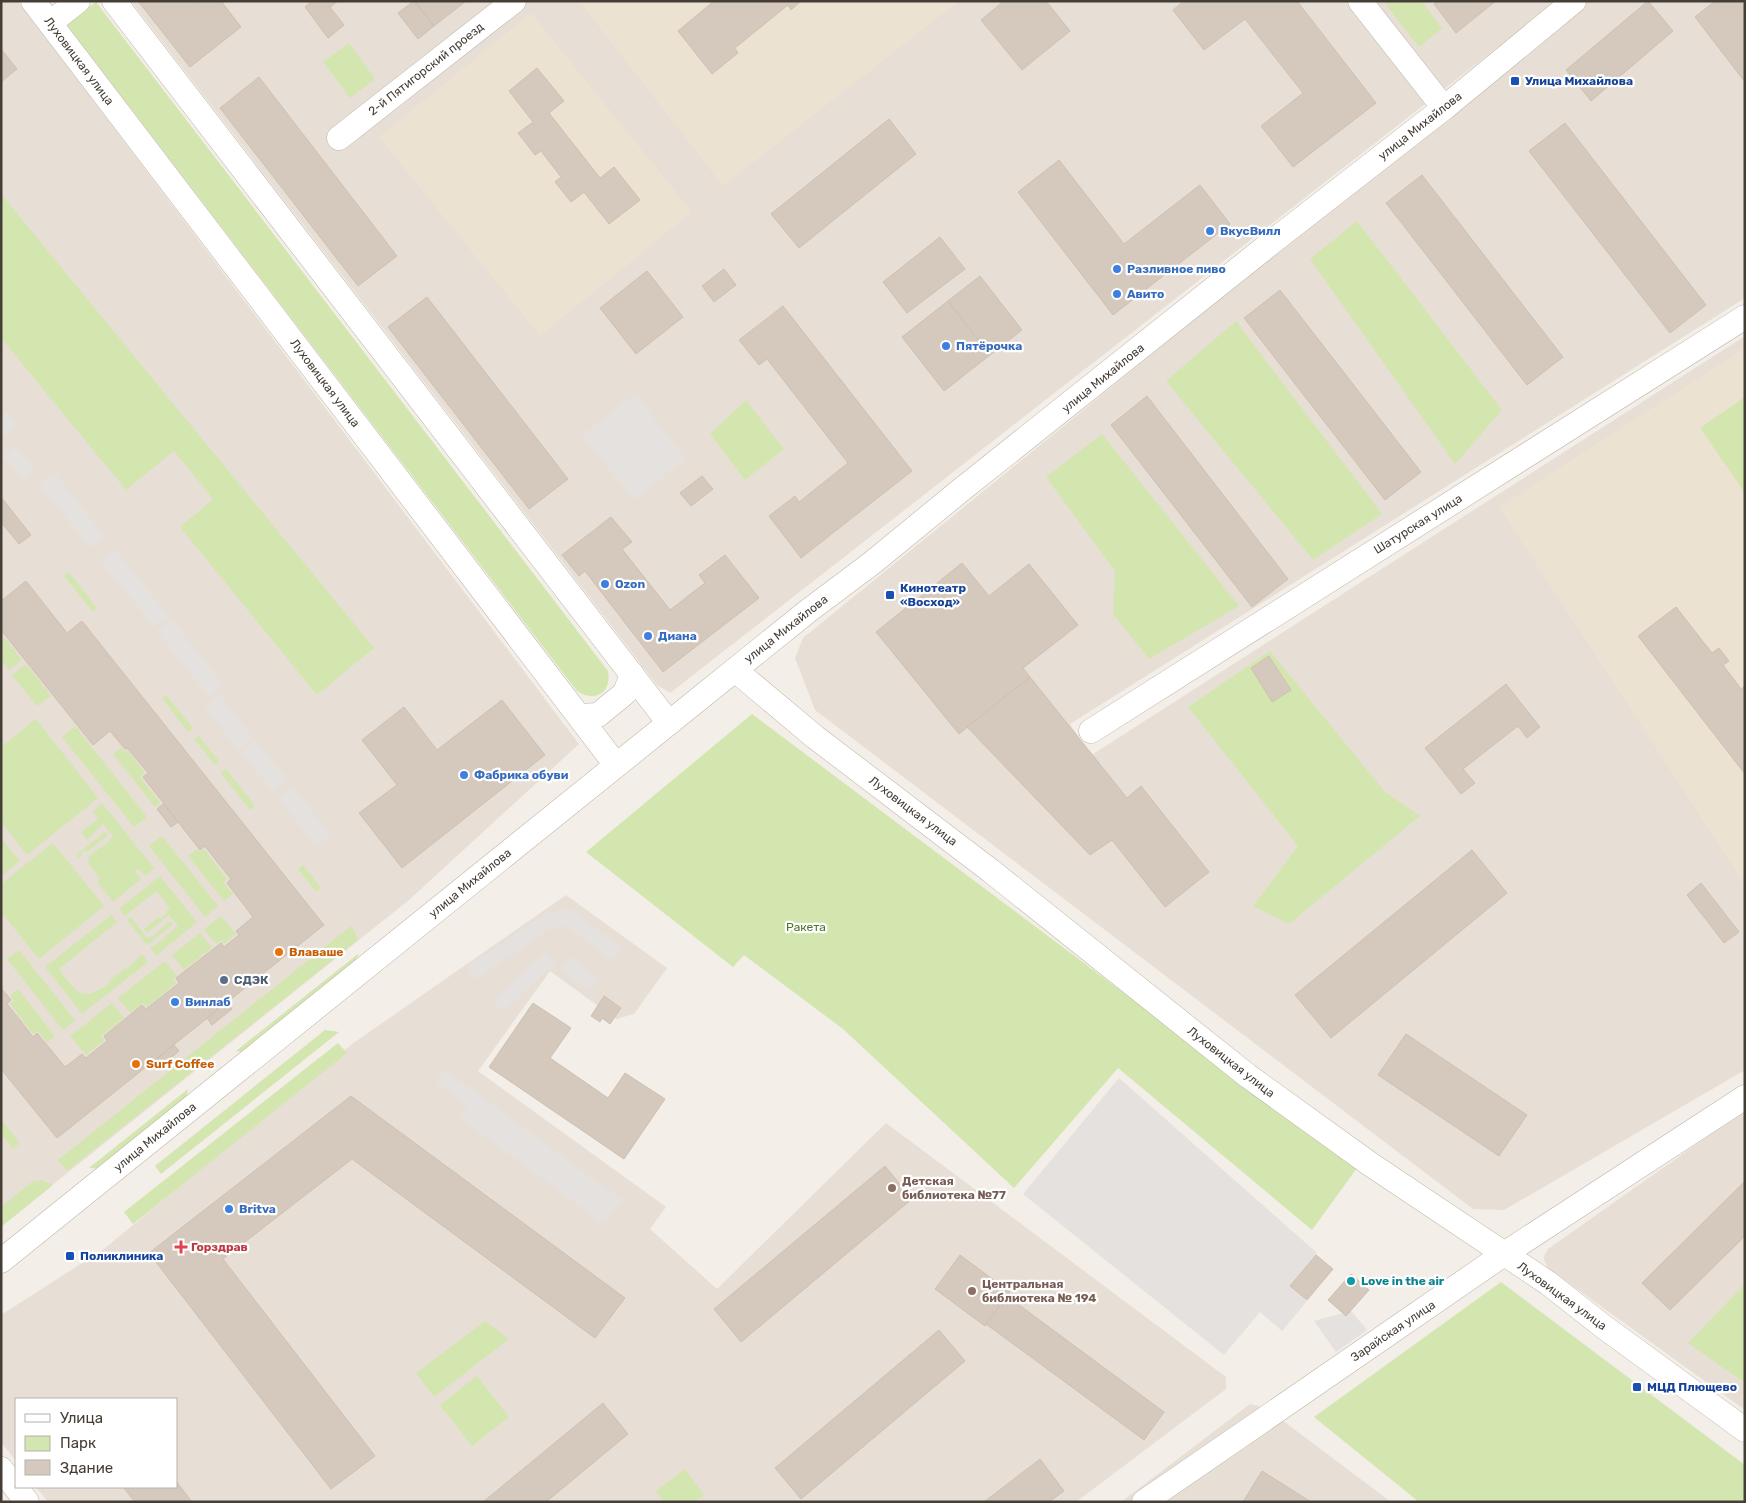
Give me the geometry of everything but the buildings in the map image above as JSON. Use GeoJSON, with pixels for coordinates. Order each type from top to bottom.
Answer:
{"type":"FeatureCollection","features":[{"type":"Feature","properties":{"kind":"street","name":"Луховицкая улица"},"geometry":{"type":"LineString","coordinates":[[33,1],[616,765]]}},
{"type":"Feature","properties":{"kind":"street"},"geometry":{"type":"LineString","coordinates":[[50,23],[78,1]]}},
{"type":"Feature","properties":{"kind":"street"},"geometry":{"type":"LineString","coordinates":[[114,1],[669,722]]}},
{"type":"Feature","properties":{"kind":"street","name":"2-й Пятигорский проезд"},"geometry":{"type":"LineString","coordinates":[[339,138],[514,1]]}},
{"type":"Feature","properties":{"kind":"street"},"geometry":{"type":"LineString","coordinates":[[1360,1],[1444,108]]}},
{"type":"Feature","properties":{"kind":"street","name":"улица Михайлова"},"geometry":{"type":"LineString","coordinates":[[1,1261],[669,722],[872,563],[1280,235],[1444,108],[1574,1]]}},
{"type":"Feature","properties":{"kind":"street","name":"Шатурская улица"},"geometry":{"type":"LineString","coordinates":[[1091,731],[1745,317]]}},
{"type":"Feature","properties":{"kind":"street","name":"Луховицкая улица"},"geometry":{"type":"LineString","coordinates":[[735,670],[815,737],[991,871],[1248,1076],[1370,1164],[1548,1283],[1604,1327],[1745,1430]]}},
{"type":"Feature","properties":{"kind":"street"},"geometry":{"type":"LineString","coordinates":[[579,716],[598,715],[624,693],[632,674]]}},
{"type":"Feature","properties":{"kind":"street","name":"Зарайская улица"},"geometry":{"type":"LineString","coordinates":[[1144,1502],[1504,1254],[1745,1097]]}},
{"type":"Feature","properties":{"kind":"street"},"geometry":{"type":"LineString","coordinates":[[1,1469],[15,1487]]}},
{"type":"Feature","properties":{"kind":"street"},"geometry":{"type":"LineString","coordinates":[[16,1488],[27,1502]]}},
{"type":"Feature","properties":{"kind":"shaded area"},"geometry":{"type":"Polygon","coordinates":[[[1,1],[18,1],[579,744],[409,900],[1,1226],[1,1]]]}},
{"type":"Feature","properties":{"kind":"shaded area"},"geometry":{"type":"Polygon","coordinates":[[[131,1],[1557,1],[670,693],[657,685],[131,1]]]}},
{"type":"Feature","properties":{"kind":"shaded area"},"geometry":{"type":"Polygon","coordinates":[[[579,1],[959,1],[723,186],[579,1]]]}},
{"type":"Feature","properties":{"kind":"shaded area"},"geometry":{"type":"Polygon","coordinates":[[[1586,1],[1745,1],[1745,298],[1070,724],[1090,756],[1745,336],[1745,1070],[1504,1210],[1473,1209],[815,710],[795,658],[803,638],[1586,1]]]}},
{"type":"Feature","properties":{"kind":"shaded area"},"geometry":{"type":"Polygon","coordinates":[[[531,13],[692,212],[540,336],[379,137],[531,13]]]}},
{"type":"Feature","properties":{"kind":"shaded area"},"geometry":{"type":"Polygon","coordinates":[[[1745,348],[1745,885],[1499,507],[1745,348]]]}},
{"type":"Feature","properties":{"kind":"shaded area"},"geometry":{"type":"Polygon","coordinates":[[[635,394],[686,459],[634,500],[582,435],[635,394]]]}},
{"type":"Feature","properties":{"kind":"shaded area"},"geometry":{"type":"Polygon","coordinates":[[[7,412],[18,425],[1,438],[1,417],[7,412]]]}},
{"type":"Feature","properties":{"kind":"shaded area"},"geometry":{"type":"Polygon","coordinates":[[[15,446],[35,471],[23,481],[3,457],[15,446]]]}},
{"type":"Feature","properties":{"kind":"shaded area"},"geometry":{"type":"Polygon","coordinates":[[[54,472],[105,536],[90,548],[39,484],[54,472]]]}},
{"type":"Feature","properties":{"kind":"shaded area"},"geometry":{"type":"Polygon","coordinates":[[[115,549],[169,616],[154,627],[101,561],[115,549]]]}},
{"type":"Feature","properties":{"kind":"shaded area"},"geometry":{"type":"Polygon","coordinates":[[[171,619],[224,685],[209,697],[157,631],[171,619]]]}},
{"type":"Feature","properties":{"kind":"shaded area"},"geometry":{"type":"Polygon","coordinates":[[[219,694],[253,738],[238,750],[204,706],[219,694]]]}},
{"type":"Feature","properties":{"kind":"shaded area"},"geometry":{"type":"Polygon","coordinates":[[[256,741],[288,780],[273,792],[241,753],[256,741]]]}},
{"type":"Feature","properties":{"kind":"shaded area"},"geometry":{"type":"Polygon","coordinates":[[[292,786],[331,835],[317,847],[278,798],[292,786]]]}},
{"type":"Feature","properties":{"kind":"shaded area"},"geometry":{"type":"Polygon","coordinates":[[[566,895],[667,968],[634,1014],[616,1019],[550,971],[478,1071],[666,1207],[650,1229],[717,1289],[886,1123],[1226,1377],[1226,1389],[1076,1502],[48,1502],[37,1488],[178,1488],[178,1398],[15,1398],[15,1460],[1,1442],[1,1315],[104,1249],[352,1044],[566,895]]]}},
{"type":"Feature","properties":{"kind":"shaded area"},"geometry":{"type":"Polygon","coordinates":[[[570,909],[622,948],[613,961],[566,926],[549,929],[476,980],[467,967],[545,913],[570,909]]]}},
{"type":"Feature","properties":{"kind":"shaded area"},"geometry":{"type":"Polygon","coordinates":[[[546,951],[556,963],[503,1012],[493,1001],[546,951]]]}},
{"type":"Feature","properties":{"kind":"shaded area"},"geometry":{"type":"Polygon","coordinates":[[[569,956],[599,979],[590,991],[559,969],[569,956]]]}},
{"type":"Feature","properties":{"kind":"shaded area"},"geometry":{"type":"Polygon","coordinates":[[[445,1070],[622,1200],[604,1224],[459,1117],[468,1105],[436,1082],[445,1070]]]}},
{"type":"Feature","properties":{"kind":"shaded area"},"geometry":{"type":"Polygon","coordinates":[[[1119,1078],[1317,1253],[1290,1286],[1307,1301],[1282,1331],[1260,1312],[1224,1355],[1023,1194],[1119,1078]]]}},
{"type":"Feature","properties":{"kind":"shaded area"},"geometry":{"type":"Polygon","coordinates":[[[1745,1110],[1745,1410],[1548,1268],[1544,1256],[1548,1249],[1745,1110]]]}},
{"type":"Feature","properties":{"kind":"shaded area"},"geometry":{"type":"Polygon","coordinates":[[[1351,1311],[1367,1330],[1336,1352],[1314,1321],[1351,1311]]]}},
{"type":"Feature","properties":{"kind":"shaded area"},"geometry":{"type":"Polygon","coordinates":[[[1250,1404],[1266,1408],[1391,1502],[1121,1502],[1250,1404]]]}},
{"type":"Feature","properties":{"kind":"green space"},"geometry":{"type":"Polygon","coordinates":[[[1383,1],[1421,1],[1442,28],[1419,47],[1383,1]]]}},
{"type":"Feature","properties":{"kind":"green space"},"geometry":{"type":"Polygon","coordinates":[[[96,2],[608,671],[609,679],[605,690],[601,694],[590,696],[577,691],[66,24],[96,2]]]}},
{"type":"Feature","properties":{"kind":"green space"},"geometry":{"type":"Polygon","coordinates":[[[349,43],[375,79],[350,98],[323,62],[349,43]]]}},
{"type":"Feature","properties":{"kind":"green space"},"geometry":{"type":"Polygon","coordinates":[[[1,194],[374,648],[317,695],[180,527],[213,499],[174,451],[126,490],[1,338],[1,194]]]}},
{"type":"Feature","properties":{"kind":"green space"},"geometry":{"type":"Polygon","coordinates":[[[1357,221],[1502,410],[1455,464],[1310,259],[1357,221]]]}},
{"type":"Feature","properties":{"kind":"green space"},"geometry":{"type":"Polygon","coordinates":[[[1236,321],[1382,514],[1313,560],[1166,381],[1236,321]]]}},
{"type":"Feature","properties":{"kind":"green space"},"geometry":{"type":"Polygon","coordinates":[[[1745,397],[1745,493],[1700,428],[1745,397]]]}},
{"type":"Feature","properties":{"kind":"green space"},"geometry":{"type":"Polygon","coordinates":[[[746,400],[784,449],[745,480],[710,434],[746,400]]]}},
{"type":"Feature","properties":{"kind":"green space"},"geometry":{"type":"Polygon","coordinates":[[[1102,434],[1239,606],[1149,659],[1113,614],[1115,571],[1046,477],[1102,434]]]}},
{"type":"Feature","properties":{"kind":"green space"},"geometry":{"type":"Polygon","coordinates":[[[69,572],[97,608],[93,612],[64,576],[69,572]]]}},
{"type":"Feature","properties":{"kind":"green space"},"geometry":{"type":"Polygon","coordinates":[[[5,638],[22,660],[9,670],[1,661],[1,641],[5,638]]]}},
{"type":"Feature","properties":{"kind":"green space"},"geometry":{"type":"Polygon","coordinates":[[[1270,651],[1385,792],[1420,816],[1289,924],[1253,906],[1298,846],[1188,707],[1270,651]]]}},
{"type":"Feature","properties":{"kind":"green space"},"geometry":{"type":"Polygon","coordinates":[[[26,664],[51,696],[37,706],[12,675],[26,664]]]}},
{"type":"Feature","properties":{"kind":"green space"},"geometry":{"type":"Polygon","coordinates":[[[166,695],[193,728],[188,732],[162,698],[166,695]]]}},
{"type":"Feature","properties":{"kind":"green space","name":"Ракета"},"geometry":{"type":"Polygon","coordinates":[[[752,714],[1357,1168],[1312,1230],[1118,1068],[1014,1188],[843,1029],[744,955],[733,967],[586,852],[752,714]]]}},
{"type":"Feature","properties":{"kind":"green space"},"geometry":{"type":"Polygon","coordinates":[[[36,719],[98,798],[27,855],[1,822],[1,747],[36,719]]]}},
{"type":"Feature","properties":{"kind":"green space"},"geometry":{"type":"Polygon","coordinates":[[[75,726],[147,817],[134,827],[62,737],[75,726]]]}},
{"type":"Feature","properties":{"kind":"green space"},"geometry":{"type":"Polygon","coordinates":[[[199,736],[219,761],[215,765],[194,739],[199,736]]]}},
{"type":"Feature","properties":{"kind":"green space"},"geometry":{"type":"Polygon","coordinates":[[[121,748],[125,752],[127,750],[145,773],[140,777],[160,803],[155,807],[113,754],[121,748]]]}},
{"type":"Feature","properties":{"kind":"green space"},"geometry":{"type":"Polygon","coordinates":[[[226,769],[255,806],[250,810],[221,773],[226,769]]]}},
{"type":"Feature","properties":{"kind":"green space"},"geometry":{"type":"Polygon","coordinates":[[[102,803],[154,868],[145,876],[139,869],[135,871],[141,879],[113,902],[97,882],[100,879],[88,863],[90,861],[87,857],[110,841],[113,836],[103,824],[87,840],[81,832],[98,819],[93,811],[102,803]]]}},
{"type":"Feature","properties":{"kind":"green space"},"geometry":{"type":"Polygon","coordinates":[[[105,832],[108,835],[78,858],[76,855],[105,832]]]}},
{"type":"Feature","properties":{"kind":"green space"},"geometry":{"type":"Polygon","coordinates":[[[162,836],[218,906],[205,917],[149,846],[162,836]]]}},
{"type":"Feature","properties":{"kind":"green space"},"geometry":{"type":"Polygon","coordinates":[[[1,838],[20,861],[1,876],[1,838]]]}},
{"type":"Feature","properties":{"kind":"green space"},"geometry":{"type":"Polygon","coordinates":[[[53,843],[104,906],[39,959],[1,912],[1,884],[53,843]]]}},
{"type":"Feature","properties":{"kind":"green space"},"geometry":{"type":"Polygon","coordinates":[[[197,849],[200,852],[204,849],[227,879],[223,882],[233,894],[224,901],[188,856],[197,849]]]}},
{"type":"Feature","properties":{"kind":"green space"},"geometry":{"type":"Polygon","coordinates":[[[303,865],[321,888],[316,892],[298,869],[303,865]]]}},
{"type":"Feature","properties":{"kind":"green space"},"geometry":{"type":"Polygon","coordinates":[[[160,876],[197,922],[156,956],[150,948],[164,939],[178,926],[169,915],[147,933],[144,929],[158,917],[160,919],[170,908],[156,891],[125,916],[119,909],[160,876]]]}},
{"type":"Feature","properties":{"kind":"green space"},"geometry":{"type":"Polygon","coordinates":[[[111,915],[117,922],[59,969],[67,980],[81,993],[94,992],[102,989],[110,980],[125,968],[127,969],[142,954],[148,962],[82,1014],[45,967],[111,915]]]}},
{"type":"Feature","properties":{"kind":"green space"},"geometry":{"type":"Polygon","coordinates":[[[221,916],[236,934],[224,944],[221,940],[216,944],[204,929],[221,916]]]}},
{"type":"Feature","properties":{"kind":"green space"},"geometry":{"type":"Polygon","coordinates":[[[131,917],[147,938],[152,937],[170,921],[173,924],[147,945],[127,920],[131,917]]]}},
{"type":"Feature","properties":{"kind":"green space"},"geometry":{"type":"Polygon","coordinates":[[[351,926],[358,940],[67,1171],[58,1160],[351,926]]]}},
{"type":"Feature","properties":{"kind":"green space"},"geometry":{"type":"Polygon","coordinates":[[[200,933],[212,947],[184,970],[172,955],[200,933]]]}},
{"type":"Feature","properties":{"kind":"green space"},"geometry":{"type":"Polygon","coordinates":[[[19,950],[75,1020],[63,1030],[7,959],[19,950]]]}},
{"type":"Feature","properties":{"kind":"green space"},"geometry":{"type":"Polygon","coordinates":[[[358,954],[357,960],[249,1053],[236,1051],[358,954]]]}},
{"type":"Feature","properties":{"kind":"green space"},"geometry":{"type":"Polygon","coordinates":[[[165,961],[177,976],[173,979],[176,983],[147,1007],[143,1003],[130,1013],[118,998],[165,961]]]}},
{"type":"Feature","properties":{"kind":"green space"},"geometry":{"type":"Polygon","coordinates":[[[18,989],[55,1036],[47,1043],[38,1031],[33,1034],[10,1004],[14,1001],[10,996],[18,989]]]}},
{"type":"Feature","properties":{"kind":"green space"},"geometry":{"type":"Polygon","coordinates":[[[112,1003],[124,1018],[101,1036],[105,1040],[86,1055],[70,1036],[112,1003]]]}},
{"type":"Feature","properties":{"kind":"green space"},"geometry":{"type":"Polygon","coordinates":[[[325,1030],[339,1032],[161,1174],[155,1166],[325,1030]]]}},
{"type":"Feature","properties":{"kind":"green space"},"geometry":{"type":"Polygon","coordinates":[[[338,1043],[347,1053],[133,1224],[124,1212],[338,1043]]]}},
{"type":"Feature","properties":{"kind":"green space"},"geometry":{"type":"Polygon","coordinates":[[[188,1089],[186,1103],[103,1169],[89,1168],[188,1089]]]}},
{"type":"Feature","properties":{"kind":"green space"},"geometry":{"type":"Polygon","coordinates":[[[1,1119],[20,1143],[13,1149],[1,1134],[1,1119]]]}},
{"type":"Feature","properties":{"kind":"green space"},"geometry":{"type":"Polygon","coordinates":[[[42,1180],[53,1185],[1,1227],[1,1207],[33,1181],[42,1180]]]}},
{"type":"Feature","properties":{"kind":"green space"},"geometry":{"type":"Polygon","coordinates":[[[1501,1282],[1745,1465],[1745,1502],[1419,1502],[1314,1417],[1501,1282]]]}},
{"type":"Feature","properties":{"kind":"green space"},"geometry":{"type":"Polygon","coordinates":[[[1745,1284],[1745,1383],[1688,1343],[1745,1284]]]}},
{"type":"Feature","properties":{"kind":"green space"},"geometry":{"type":"Polygon","coordinates":[[[485,1321],[509,1339],[434,1397],[416,1373],[485,1321]]]}},
{"type":"Feature","properties":{"kind":"green space"},"geometry":{"type":"Polygon","coordinates":[[[477,1376],[509,1417],[472,1446],[440,1405],[477,1376]]]}},
{"type":"Feature","properties":{"kind":"green space"},"geometry":{"type":"Polygon","coordinates":[[[685,1469],[704,1495],[694,1502],[664,1502],[656,1491],[685,1469]]]}},
{"type":"Feature","properties":{"kind":"place","name":"Улица Михайлова"},"geometry":{"type":"Point","coordinates":[1515,81]}},
{"type":"Feature","properties":{"kind":"place","name":"ВкусВилл"},"geometry":{"type":"Point","coordinates":[1210,231]}},
{"type":"Feature","properties":{"kind":"place","name":"Разливное пиво"},"geometry":{"type":"Point","coordinates":[1117,269]}},
{"type":"Feature","properties":{"kind":"place","name":"Авито"},"geometry":{"type":"Point","coordinates":[1117,294]}},
{"type":"Feature","properties":{"kind":"place","name":"Пятёрочка"},"geometry":{"type":"Point","coordinates":[946,346]}},
{"type":"Feature","properties":{"kind":"place","name":"Ozon"},"geometry":{"type":"Point","coordinates":[605,584]}},
{"type":"Feature","properties":{"kind":"place","name":"Кинотеатр «Восход»"},"geometry":{"type":"Point","coordinates":[890,595]}},
{"type":"Feature","properties":{"kind":"place","name":"Диана"},"geometry":{"type":"Point","coordinates":[648,636]}},
{"type":"Feature","properties":{"kind":"place","name":"Фабрика обуви"},"geometry":{"type":"Point","coordinates":[464,775]}},
{"type":"Feature","properties":{"kind":"place","name":"Влаваше"},"geometry":{"type":"Point","coordinates":[279,952]}},
{"type":"Feature","properties":{"kind":"place","name":"СДЭК"},"geometry":{"type":"Point","coordinates":[224,980]}},
{"type":"Feature","properties":{"kind":"place","name":"Винлаб"},"geometry":{"type":"Point","coordinates":[175,1002]}},
{"type":"Feature","properties":{"kind":"place","name":"Surf Coffee"},"geometry":{"type":"Point","coordinates":[136,1064]}},
{"type":"Feature","properties":{"kind":"place","name":"Детская библиотека №77"},"geometry":{"type":"Point","coordinates":[892,1188]}},
{"type":"Feature","properties":{"kind":"place","name":"Britva"},"geometry":{"type":"Point","coordinates":[229,1209]}},
{"type":"Feature","properties":{"kind":"place","name":"Горздрав"},"geometry":{"type":"Point","coordinates":[181,1247]}},
{"type":"Feature","properties":{"kind":"place","name":"Поликлиника"},"geometry":{"type":"Point","coordinates":[70,1256]}},
{"type":"Feature","properties":{"kind":"place","name":"Love in the air"},"geometry":{"type":"Point","coordinates":[1351,1281]}},
{"type":"Feature","properties":{"kind":"place","name":"Центральная библиотека № 194"},"geometry":{"type":"Point","coordinates":[972,1291]}},
{"type":"Feature","properties":{"kind":"place","name":"МЦД Плющево"},"geometry":{"type":"Point","coordinates":[1637,1387]}}]}
